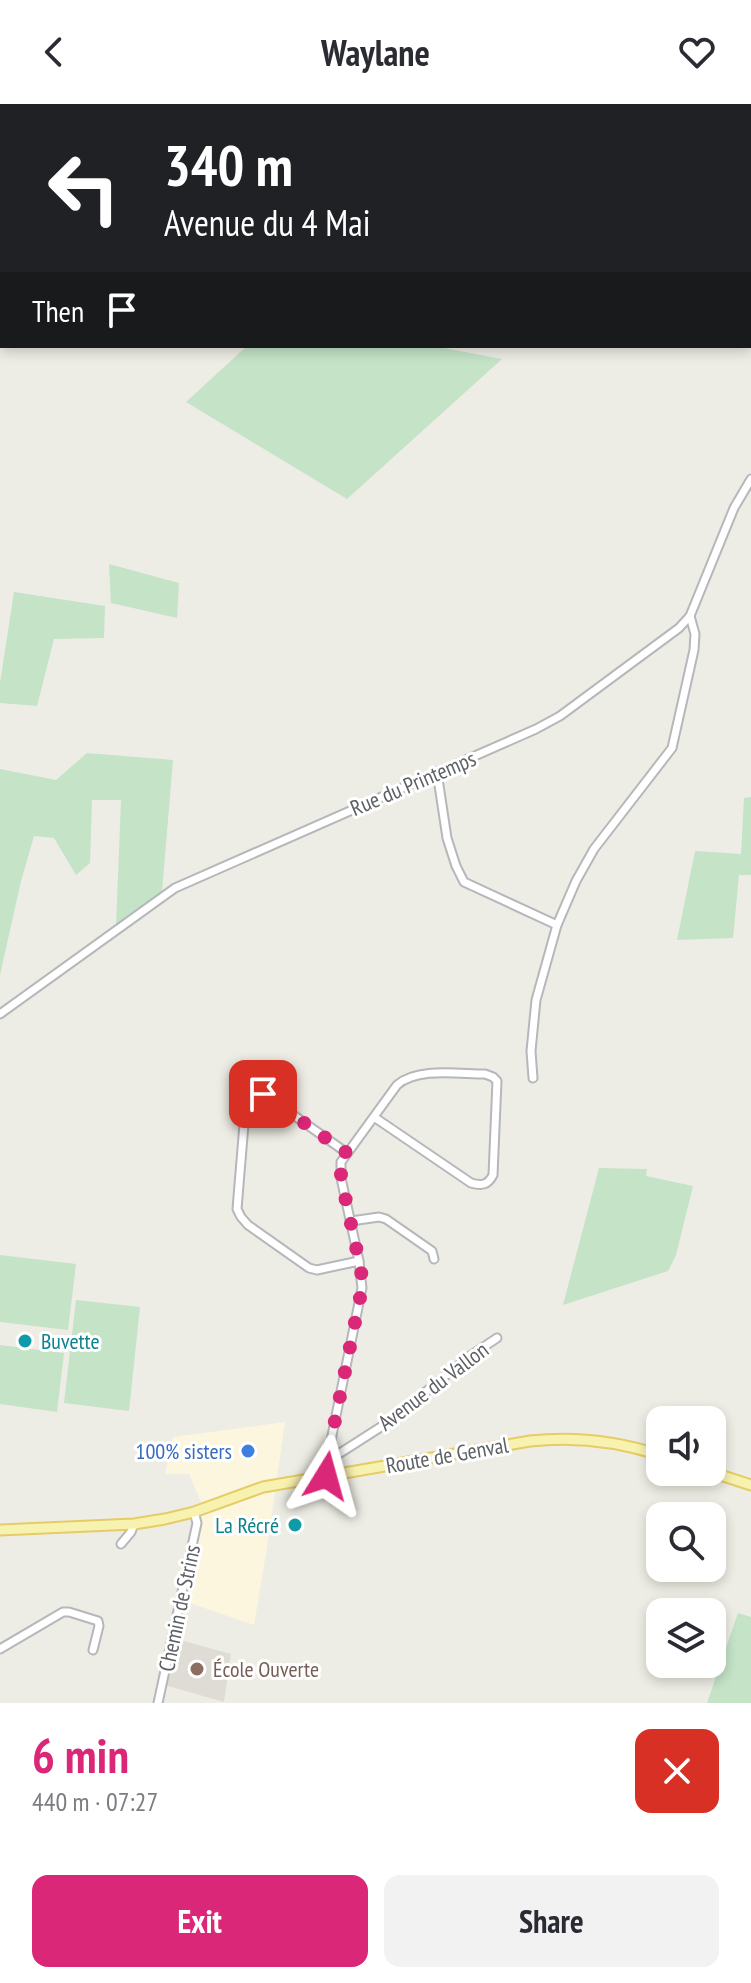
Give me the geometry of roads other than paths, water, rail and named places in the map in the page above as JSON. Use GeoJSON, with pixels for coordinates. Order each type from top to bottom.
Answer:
{"type":"FeatureCollection","features":[{"type":"Feature","properties":{"kind":"main road","name":"Route de Genval"},"geometry":{"type":"LineString","coordinates":[[0,1530],[134,1524],[165,1519],[263,1487],[530,1441],[556,1438],[609,1441],[646,1451]]}},
{"type":"Feature","properties":{"kind":"main road"},"geometry":{"type":"LineString","coordinates":[[726,1477],[751,1485]]}},
{"type":"Feature","properties":{"kind":"street","name":"Rue du Printemps"},"geometry":{"type":"LineString","coordinates":[[0,1014],[175,888],[549,723],[679,628],[690,616],[734,508],[751,479]]}},
{"type":"Feature","properties":{"kind":"street"},"geometry":{"type":"LineString","coordinates":[[533,1078],[531,1051],[536,1000],[557,925],[594,849],[672,748],[694,650],[695,634],[690,616]]}},
{"type":"Feature","properties":{"kind":"street"},"geometry":{"type":"LineString","coordinates":[[437,772],[447,838],[464,882],[557,925]]}},
{"type":"Feature","properties":{"kind":"street"},"geometry":{"type":"LineString","coordinates":[[326,1476],[362,1288],[340,1168],[347,1153],[397,1085],[404,1080],[413,1076],[485,1074],[497,1081],[493,1175],[485,1185],[471,1183],[374,1117]]}},
{"type":"Feature","properties":{"kind":"street"},"geometry":{"type":"LineString","coordinates":[[347,1153],[268,1097],[258,1092],[252,1093],[246,1100],[237,1209],[248,1225],[309,1268],[317,1270],[359,1261]]}},
{"type":"Feature","properties":{"kind":"street"},"geometry":{"type":"LineString","coordinates":[[351,1221],[379,1217],[391,1221],[432,1251],[434,1259]]}},
{"type":"Feature","properties":{"kind":"street","name":"Avenue du Vallon"},"geometry":{"type":"LineString","coordinates":[[328,1455],[337,1455],[387,1423],[497,1338]]}},
{"type":"Feature","properties":{"kind":"street","name":"Chemin de Strins"},"geometry":{"type":"LineString","coordinates":[[158,1703],[197,1523],[194,1512]]}},
{"type":"Feature","properties":{"kind":"street"},"geometry":{"type":"LineString","coordinates":[[121,1544],[134,1524]]}},
{"type":"Feature","properties":{"kind":"street"},"geometry":{"type":"LineString","coordinates":[[0,1649],[63,1612],[69,1612],[98,1621],[93,1650]]}},
{"type":"Feature","properties":{"kind":"place","name":"Buvette"},"geometry":{"type":"Point","coordinates":[25,1341]}},
{"type":"Feature","properties":{"kind":"place","name":"100% sisters"},"geometry":{"type":"Point","coordinates":[248,1451]}},
{"type":"Feature","properties":{"kind":"place","name":"La Récré"},"geometry":{"type":"Point","coordinates":[295,1525]}},
{"type":"Feature","properties":{"kind":"place","name":"École Ouverte"},"geometry":{"type":"Point","coordinates":[197,1669]}}]}
